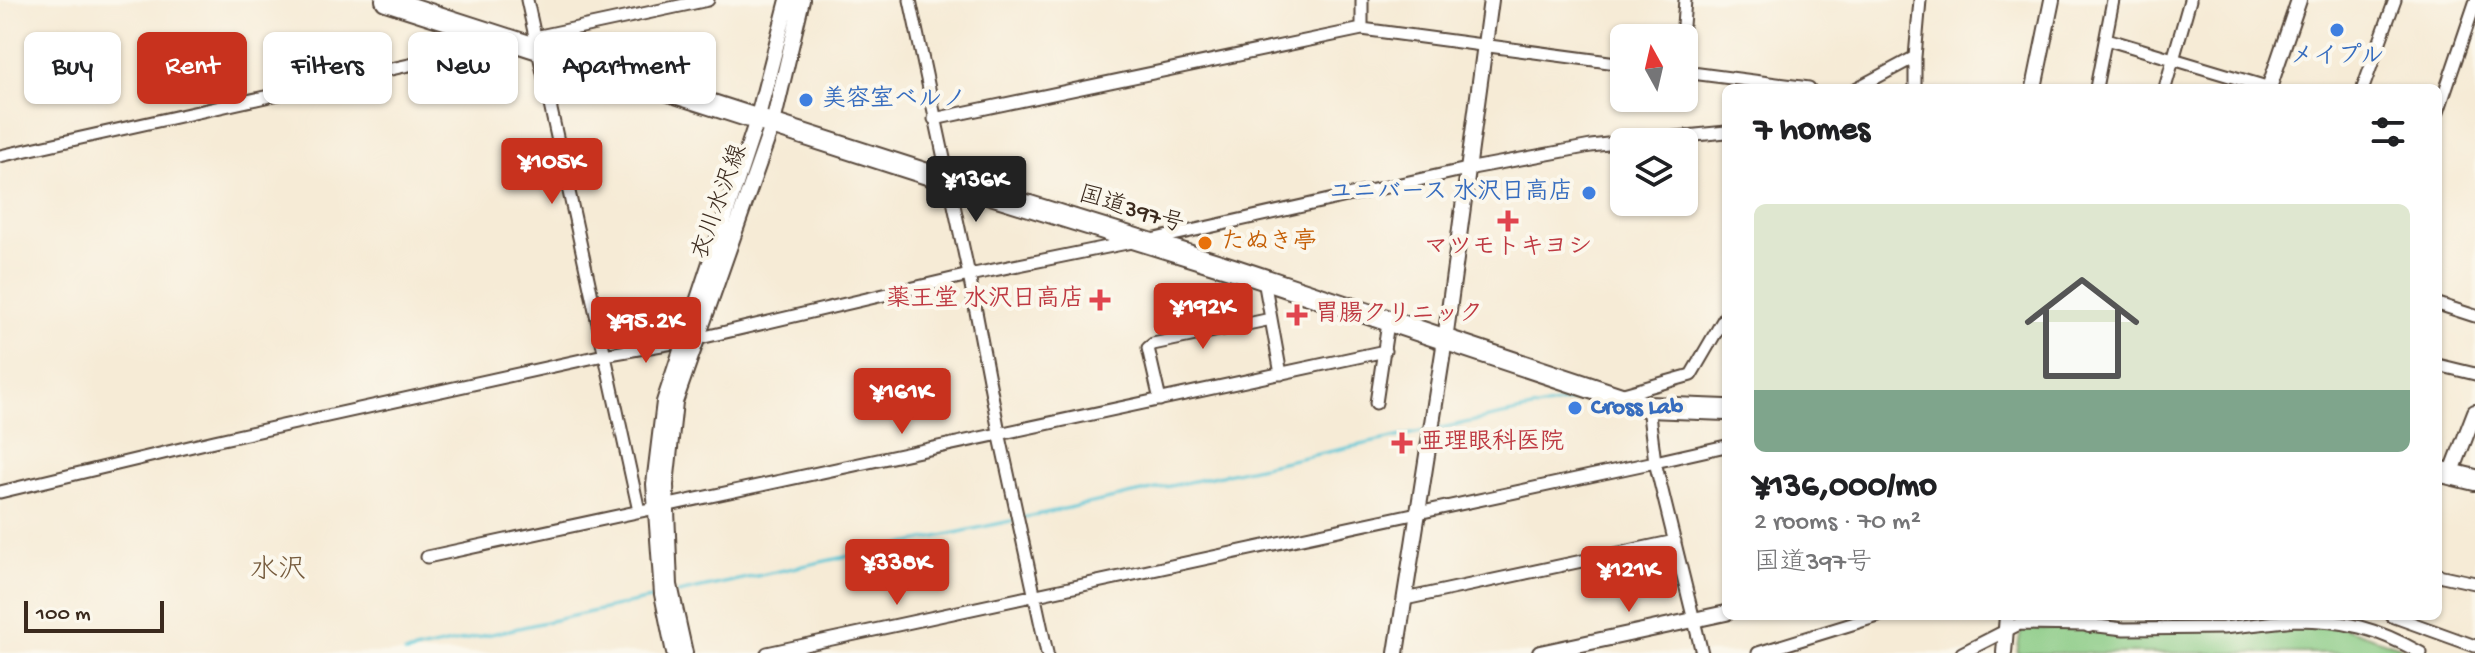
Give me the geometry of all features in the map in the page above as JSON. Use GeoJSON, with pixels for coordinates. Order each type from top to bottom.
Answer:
{"type":"FeatureCollection","features":[{"type":"Feature","properties":{"kind":"highway","name":"国道397号"},"geometry":{"type":"LineString","coordinates":[[386,0],[486,32]]}},
{"type":"Feature","properties":{"kind":"highway","name":"国道397号"},"geometry":{"type":"LineString","coordinates":[[715,104],[1648,407],[1722,410]]}},
{"type":"Feature","properties":{"kind":"highway"},"geometry":{"type":"LineString","coordinates":[[2445,472],[2475,480]]}},
{"type":"Feature","properties":{"kind":"main road","name":"衣川水沢線"},"geometry":{"type":"LineString","coordinates":[[765,121],[788,0]]}},
{"type":"Feature","properties":{"kind":"main road","name":"衣川水沢線"},"geometry":{"type":"LineString","coordinates":[[685,653],[670,585],[661,506],[654,484],[664,402],[689,340],[765,121],[802,0]]}},
{"type":"Feature","properties":{"kind":"main road"},"geometry":{"type":"LineString","coordinates":[[1396,653],[1445,340],[1491,0]]}},
{"type":"Feature","properties":{"kind":"main road"},"geometry":{"type":"LineString","coordinates":[[2035,84],[2052,0]]}},
{"type":"Feature","properties":{"kind":"main road"},"geometry":{"type":"LineString","coordinates":[[2270,84],[2299,0]]}},
{"type":"Feature","properties":{"kind":"main road"},"geometry":{"type":"LineString","coordinates":[[2445,472],[2475,412]]}},
{"type":"Feature","properties":{"kind":"main road","name":"衣川水沢線"},"geometry":{"type":"LineString","coordinates":[[661,506],[662,594],[674,653]]}},
{"type":"Feature","properties":{"kind":"main road"},"geometry":{"type":"LineString","coordinates":[[1540,653],[1722,614]]}},
{"type":"Feature","properties":{"kind":"main road"},"geometry":{"type":"LineString","coordinates":[[2004,653],[2007,622]]}},
{"type":"Feature","properties":{"kind":"street"},"geometry":{"type":"LineString","coordinates":[[527,0],[534,32]]}},
{"type":"Feature","properties":{"kind":"street"},"geometry":{"type":"LineString","coordinates":[[584,32],[708,0]]}},
{"type":"Feature","properties":{"kind":"street"},"geometry":{"type":"LineString","coordinates":[[910,0],[1047,653]]}},
{"type":"Feature","properties":{"kind":"street"},"geometry":{"type":"LineString","coordinates":[[1362,0],[1362,29]]}},
{"type":"Feature","properties":{"kind":"street"},"geometry":{"type":"LineString","coordinates":[[1683,24],[1685,0]]}},
{"type":"Feature","properties":{"kind":"street"},"geometry":{"type":"LineString","coordinates":[[1915,84],[1920,0]]}},
{"type":"Feature","properties":{"kind":"street"},"geometry":{"type":"LineString","coordinates":[[2097,84],[2113,0]]}},
{"type":"Feature","properties":{"kind":"street"},"geometry":{"type":"LineString","coordinates":[[2166,84],[2190,0]]}},
{"type":"Feature","properties":{"kind":"street"},"geometry":{"type":"LineString","coordinates":[[2364,84],[2395,0]]}},
{"type":"Feature","properties":{"kind":"street"},"geometry":{"type":"LineString","coordinates":[[2442,100],[2475,3]]}},
{"type":"Feature","properties":{"kind":"street"},"geometry":{"type":"LineString","coordinates":[[934,119],[1362,29],[1610,62]]}},
{"type":"Feature","properties":{"kind":"street"},"geometry":{"type":"LineString","coordinates":[[2106,39],[2256,84]]}},
{"type":"Feature","properties":{"kind":"street"},"geometry":{"type":"LineString","coordinates":[[1864,84],[1915,57]]}},
{"type":"Feature","properties":{"kind":"street"},"geometry":{"type":"LineString","coordinates":[[0,156],[408,65]]}},
{"type":"Feature","properties":{"kind":"street"},"geometry":{"type":"LineString","coordinates":[[1698,75],[1745,84]]}},
{"type":"Feature","properties":{"kind":"street"},"geometry":{"type":"LineString","coordinates":[[549,104],[639,511]]}},
{"type":"Feature","properties":{"kind":"street"},"geometry":{"type":"LineString","coordinates":[[1698,135],[1722,132]]}},
{"type":"Feature","properties":{"kind":"street"},"geometry":{"type":"LineString","coordinates":[[0,492],[214,441],[604,355],[689,340],[969,275],[1467,169],[1610,144]]}},
{"type":"Feature","properties":{"kind":"street"},"geometry":{"type":"LineString","coordinates":[[1264,280],[1281,374]]}},
{"type":"Feature","properties":{"kind":"street"},"geometry":{"type":"LineString","coordinates":[[2442,305],[2475,316]]}},
{"type":"Feature","properties":{"kind":"street"},"geometry":{"type":"LineString","coordinates":[[1160,400],[1148,348],[1153,344],[1271,319]]}},
{"type":"Feature","properties":{"kind":"street"},"geometry":{"type":"LineString","coordinates":[[1617,396],[1691,375],[1722,322]]}},
{"type":"Feature","properties":{"kind":"street"},"geometry":{"type":"LineString","coordinates":[[1376,403],[1388,323]]}},
{"type":"Feature","properties":{"kind":"street"},"geometry":{"type":"LineString","coordinates":[[427,557],[1385,351]]}},
{"type":"Feature","properties":{"kind":"street"},"geometry":{"type":"LineString","coordinates":[[2442,366],[2475,374]]}},
{"type":"Feature","properties":{"kind":"street"},"geometry":{"type":"LineString","coordinates":[[1648,407],[1655,462],[1702,653]]}},
{"type":"Feature","properties":{"kind":"street"},"geometry":{"type":"LineString","coordinates":[[767,653],[1722,447]]}},
{"type":"Feature","properties":{"kind":"street"},"geometry":{"type":"LineString","coordinates":[[1405,599],[1675,541]]}},
{"type":"Feature","properties":{"kind":"street"},"geometry":{"type":"LineString","coordinates":[[2442,576],[2475,583]]}},
{"type":"Feature","properties":{"kind":"street"},"geometry":{"type":"LineString","coordinates":[[1758,653],[1865,620]]}},
{"type":"Feature","properties":{"kind":"street"},"geometry":{"type":"LineString","coordinates":[[1962,653],[2007,622],[2090,620],[2124,629],[2214,628],[2279,620]]}},
{"type":"Feature","properties":{"kind":"street"},"geometry":{"type":"LineString","coordinates":[[2336,620],[2400,641],[2421,653]]}},
{"type":"Feature","properties":{"kind":"street"},"geometry":{"type":"LineString","coordinates":[[2400,641],[2405,620]]}},
{"type":"Feature","properties":{"kind":"street"},"geometry":{"type":"LineString","coordinates":[[2411,620],[2475,646]]}},
{"type":"Feature","properties":{"kind":"green space"},"geometry":{"type":"Polygon","coordinates":[[[2337,625],[2411,653],[2017,653],[2021,630],[2027,629],[2337,625]]]}},
{"type":"Feature","properties":{"kind":"waterway"},"geometry":{"type":"LineString","coordinates":[[1436,429],[1589,397]]}},
{"type":"Feature","properties":{"kind":"waterway"},"geometry":{"type":"LineString","coordinates":[[1022,518],[1425,431]]}},
{"type":"Feature","properties":{"kind":"waterway"},"geometry":{"type":"LineString","coordinates":[[678,593],[1015,520]]}},
{"type":"Feature","properties":{"kind":"waterway"},"geometry":{"type":"LineString","coordinates":[[405,653],[659,597]]}},
{"type":"Feature","properties":{"kind":"place","name":"メイプル"},"geometry":{"type":"Point","coordinates":[2337,30]}},
{"type":"Feature","properties":{"kind":"place","name":"美容室ベルノ"},"geometry":{"type":"Point","coordinates":[806,100]}},
{"type":"Feature","properties":{"kind":"place","name":"ユニバース 水沢日高店"},"geometry":{"type":"Point","coordinates":[1589,193]}},
{"type":"Feature","properties":{"kind":"place","name":"マツモトキヨシ"},"geometry":{"type":"Point","coordinates":[1508,221]}},
{"type":"Feature","properties":{"kind":"place","name":"たぬき亭"},"geometry":{"type":"Point","coordinates":[1205,243]}},
{"type":"Feature","properties":{"kind":"place","name":"薬王堂 水沢日高店"},"geometry":{"type":"Point","coordinates":[1100,300]}},
{"type":"Feature","properties":{"kind":"place","name":"胃腸クリニック"},"geometry":{"type":"Point","coordinates":[1297,315]}},
{"type":"Feature","properties":{"kind":"place","name":"Cross Lab"},"geometry":{"type":"Point","coordinates":[1575,408]}},
{"type":"Feature","properties":{"kind":"place","name":"亜理眼科医院"},"geometry":{"type":"Point","coordinates":[1402,443]}},
{"type":"Feature","properties":{"kind":"district","name":"水沢"},"geometry":{"type":"Point","coordinates":[278,571]}}]}
